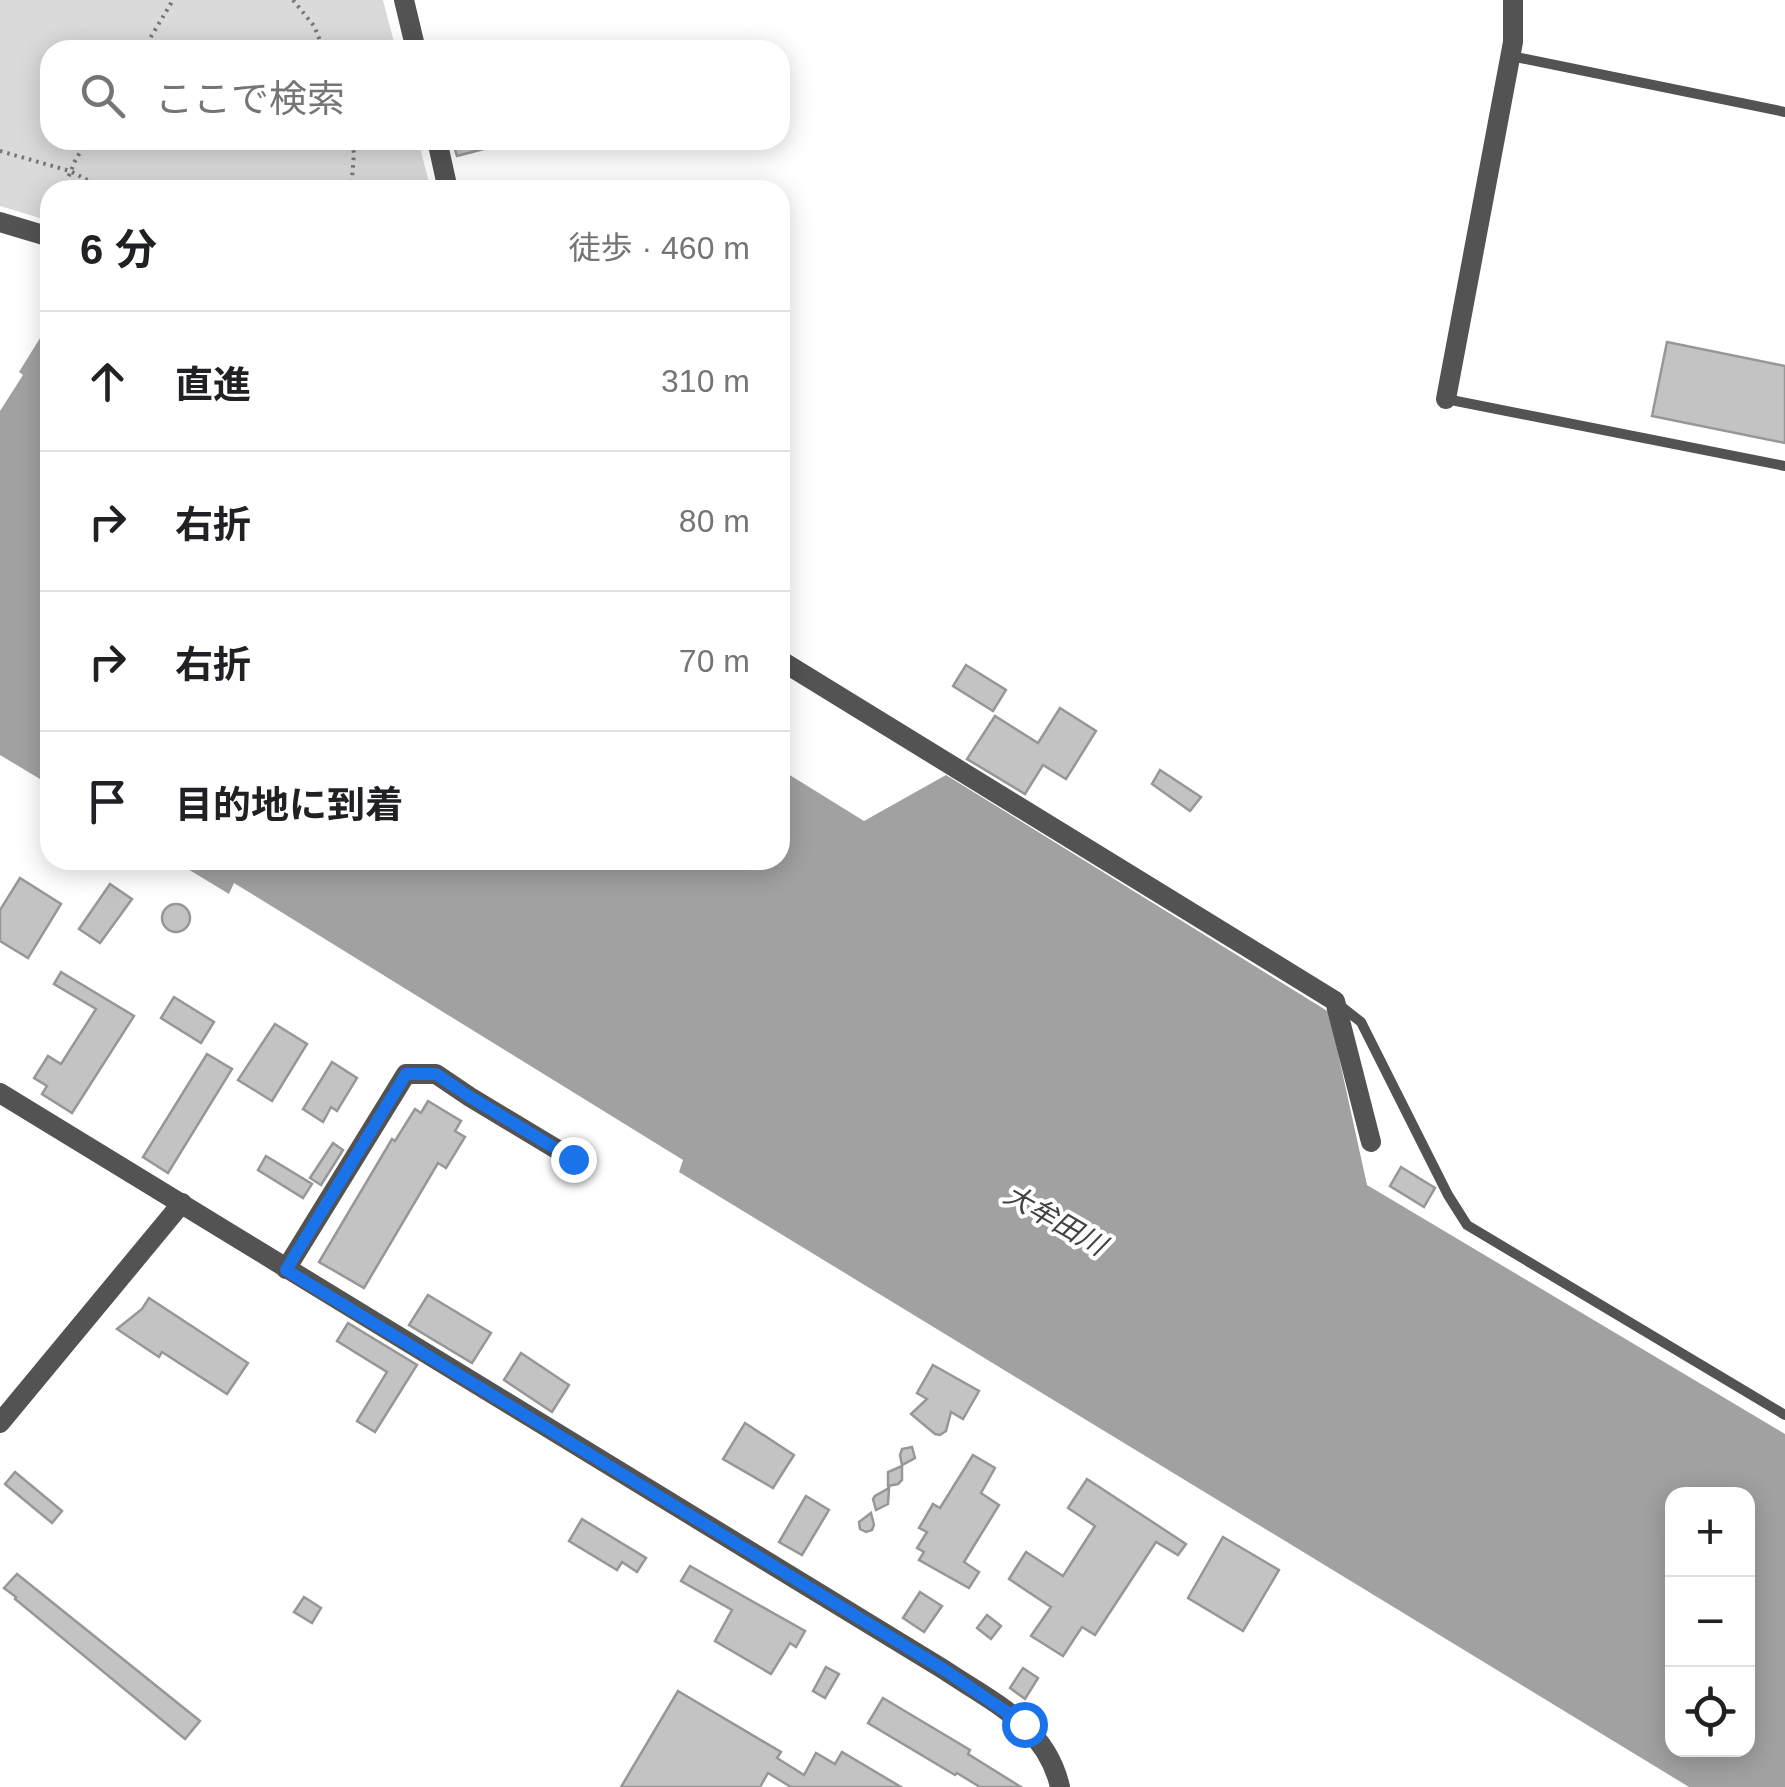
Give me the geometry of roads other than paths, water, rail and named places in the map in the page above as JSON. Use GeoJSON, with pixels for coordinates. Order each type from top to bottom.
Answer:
{"type":"FeatureCollection","features":[{"type":"Feature","properties":{"kind":"street"},"geometry":{"type":"LineString","coordinates":[[404,0],[414,40]]}},
{"type":"Feature","properties":{"kind":"street"},"geometry":{"type":"LineString","coordinates":[[1446,398],[1510,56],[1512,0]]}},
{"type":"Feature","properties":{"kind":"street"},"geometry":{"type":"LineString","coordinates":[[439,150],[446,180]]}},
{"type":"Feature","properties":{"kind":"street"},"geometry":{"type":"LineString","coordinates":[[0,222],[40,233]]}},
{"type":"Feature","properties":{"kind":"street"},"geometry":{"type":"LineString","coordinates":[[790,666],[1336,1001],[1371,1142]]}},
{"type":"Feature","properties":{"kind":"street"},"geometry":{"type":"LineString","coordinates":[[286,1270],[406,1074],[436,1074],[573,1159]]}},
{"type":"Feature","properties":{"kind":"street"},"geometry":{"type":"LineString","coordinates":[[0,1093],[943,1669],[1024,1724],[1038,1738],[1050,1757],[1060,1787]]}},
{"type":"Feature","properties":{"kind":"street"},"geometry":{"type":"LineString","coordinates":[[0,1423],[182,1203]]}},
{"type":"Feature","properties":{"kind":"lane"},"geometry":{"type":"LineString","coordinates":[[1510,56],[1785,112]]}},
{"type":"Feature","properties":{"kind":"lane"},"geometry":{"type":"LineString","coordinates":[[1446,398],[1785,466]]}},
{"type":"Feature","properties":{"kind":"lane"},"geometry":{"type":"LineString","coordinates":[[1336,1001],[1361,1022],[1467,1226],[1785,1415]]}},
{"type":"Feature","properties":{"kind":"water"},"geometry":{"type":"Polygon","coordinates":[[[40,338],[40,779],[0,755],[0,411],[23,375],[19,372],[40,338]]]}},
{"type":"Feature","properties":{"kind":"water","name":"大牟田川"},"geometry":{"type":"Polygon","coordinates":[[[790,775],[864,821],[946,775],[1329,1012],[1367,1185],[1785,1434],[1785,1787],[1689,1787],[679,1172],[683,1160],[234,883],[229,894],[189,870],[790,870],[790,775]]]}}]}
